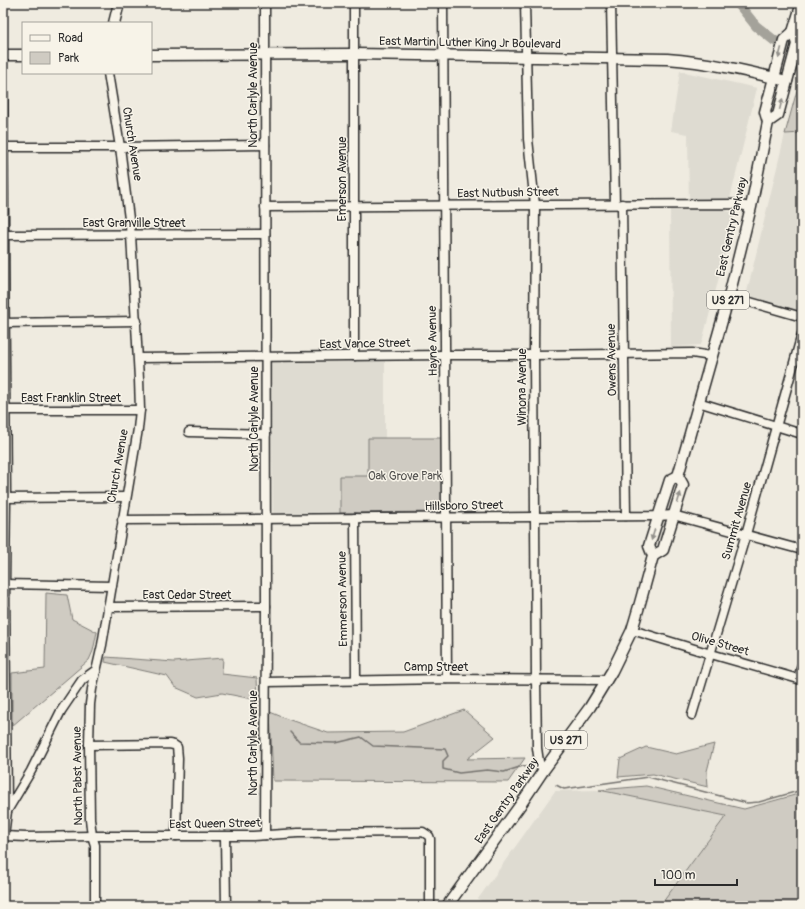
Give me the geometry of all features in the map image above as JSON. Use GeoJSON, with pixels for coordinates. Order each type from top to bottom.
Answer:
{"type":"FeatureCollection","features":[{"type":"Feature","properties":{"kind":"main road"},"geometry":{"type":"LineString","coordinates":[[114,22],[119,3]]}},
{"type":"Feature","properties":{"kind":"main road","name":"East Gentry Parkway"},"geometry":{"type":"LineString","coordinates":[[653,556],[663,550],[683,485],[678,476],[729,296],[751,207],[768,122],[765,112],[784,40],[793,32],[801,7]]}},
{"type":"Feature","properties":{"kind":"main road","name":"East Gentry Parkway"},"geometry":{"type":"LineString","coordinates":[[768,122],[778,115],[797,44],[793,32]]}},
{"type":"Feature","properties":{"kind":"main road","name":"East Martin Luther King Jr Boulevard"},"geometry":{"type":"LineString","coordinates":[[152,55],[354,54],[526,58],[667,59],[698,62],[732,68],[787,81]]}},
{"type":"Feature","properties":{"kind":"main road"},"geometry":{"type":"LineString","coordinates":[[3,55],[22,55]]}},
{"type":"Feature","properties":{"kind":"main road","name":"East Gentry Parkway"},"geometry":{"type":"LineString","coordinates":[[447,906],[582,719],[607,680],[632,630],[653,556],[649,546],[670,480],[678,476]]}},
{"type":"Feature","properties":{"kind":"street","name":"North Carlyle Avenue"},"geometry":{"type":"LineString","coordinates":[[265,3],[265,835]]}},
{"type":"Feature","properties":{"kind":"street","name":"Emerson Avenue"},"geometry":{"type":"LineString","coordinates":[[354,3],[354,356]]}},
{"type":"Feature","properties":{"kind":"street","name":"Hayne Avenue"},"geometry":{"type":"LineString","coordinates":[[443,3],[447,678]]}},
{"type":"Feature","properties":{"kind":"street","name":"Winona Avenue"},"geometry":{"type":"LineString","coordinates":[[526,3],[528,139],[535,205],[534,355],[537,748],[539,762],[543,772]]}},
{"type":"Feature","properties":{"kind":"street","name":"Owens Avenue"},"geometry":{"type":"LineString","coordinates":[[611,3],[624,353],[626,516]]}},
{"type":"Feature","properties":{"kind":"street","name":"Church Avenue"},"geometry":{"type":"LineString","coordinates":[[96,670],[102,645],[112,586],[140,410],[139,358],[131,235],[120,147],[108,74]]}},
{"type":"Feature","properties":{"kind":"street"},"geometry":{"type":"LineString","coordinates":[[3,93],[4,584],[8,811],[4,836]]}},
{"type":"Feature","properties":{"kind":"street"},"geometry":{"type":"LineString","coordinates":[[3,147],[265,145]]}},
{"type":"Feature","properties":{"kind":"street","name":"East Nutbush Street"},"geometry":{"type":"LineString","coordinates":[[265,207],[619,204],[733,204],[751,207]]}},
{"type":"Feature","properties":{"kind":"street","name":"East Granville Street"},"geometry":{"type":"LineString","coordinates":[[3,235],[265,234]]}},
{"type":"Feature","properties":{"kind":"street"},"geometry":{"type":"LineString","coordinates":[[729,296],[802,317]]}},
{"type":"Feature","properties":{"kind":"street"},"geometry":{"type":"LineString","coordinates":[[4,323],[137,321]]}},
{"type":"Feature","properties":{"kind":"street","name":"Summit Avenue"},"geometry":{"type":"LineString","coordinates":[[692,715],[746,534],[802,334]]}},
{"type":"Feature","properties":{"kind":"street","name":"East Vance Street"},"geometry":{"type":"LineString","coordinates":[[139,358],[624,353],[692,353],[711,356]]}},
{"type":"Feature","properties":{"kind":"street"},"geometry":{"type":"LineString","coordinates":[[698,402],[802,434]]}},
{"type":"Feature","properties":{"kind":"street","name":"East Franklin Street"},"geometry":{"type":"LineString","coordinates":[[4,410],[140,410]]}},
{"type":"Feature","properties":{"kind":"street"},"geometry":{"type":"LineString","coordinates":[[189,432],[266,434]]}},
{"type":"Feature","properties":{"kind":"street"},"geometry":{"type":"LineString","coordinates":[[4,498],[126,497]]}},
{"type":"Feature","properties":{"kind":"street","name":"Hillsboro Street"},"geometry":{"type":"LineString","coordinates":[[122,520],[673,515],[802,550]]}},
{"type":"Feature","properties":{"kind":"street","name":"Emmerson Avenue"},"geometry":{"type":"LineString","coordinates":[[354,518],[356,679]]}},
{"type":"Feature","properties":{"kind":"street"},"geometry":{"type":"LineString","coordinates":[[4,584],[112,586]]}},
{"type":"Feature","properties":{"kind":"street","name":"East Cedar Street"},"geometry":{"type":"LineString","coordinates":[[108,607],[266,606]]}},
{"type":"Feature","properties":{"kind":"street","name":"Olive Street"},"geometry":{"type":"LineString","coordinates":[[632,630],[800,679]]}},
{"type":"Feature","properties":{"kind":"street"},"geometry":{"type":"LineString","coordinates":[[800,679],[802,665]]}},
{"type":"Feature","properties":{"kind":"street"},"geometry":{"type":"LineString","coordinates":[[8,811],[31,771],[61,711],[82,680],[96,670]]}},
{"type":"Feature","properties":{"kind":"street","name":"North Pabst Avenue"},"geometry":{"type":"LineString","coordinates":[[95,906],[95,845],[92,836],[90,819],[89,745],[90,704],[96,670]]}},
{"type":"Feature","properties":{"kind":"street","name":"Camp Street"},"geometry":{"type":"LineString","coordinates":[[266,682],[447,678],[607,680]]}},
{"type":"Feature","properties":{"kind":"street"},"geometry":{"type":"LineString","coordinates":[[89,745],[169,744],[177,747],[176,836]]}},
{"type":"Feature","properties":{"kind":"street","name":"East Queen Street"},"geometry":{"type":"LineString","coordinates":[[4,836],[225,836],[306,832],[420,832],[427,834],[430,842],[430,906]]}},
{"type":"Feature","properties":{"kind":"street"},"geometry":{"type":"LineString","coordinates":[[225,836],[226,906]]}},
{"type":"Feature","properties":{"kind":"shaded area"},"geometry":{"type":"Polygon","coordinates":[[[680,71],[757,88],[727,211],[735,213],[701,345],[671,347],[670,209],[689,209],[688,134],[671,131],[680,71]]]}},
{"type":"Feature","properties":{"kind":"shaded area"},"geometry":{"type":"Polygon","coordinates":[[[802,133],[802,312],[746,296],[785,134],[802,133]]]}},
{"type":"Feature","properties":{"kind":"shaded area"},"geometry":{"type":"Polygon","coordinates":[[[385,361],[385,438],[368,438],[368,476],[340,477],[340,513],[273,514],[271,362],[385,361]]]}},
{"type":"Feature","properties":{"kind":"shaded area"},"geometry":{"type":"Polygon","coordinates":[[[599,790],[726,816],[660,906],[489,906],[478,899],[555,791],[599,790]]]}},
{"type":"Feature","properties":{"kind":"green space"},"geometry":{"type":"Polygon","coordinates":[[[802,72],[802,133],[785,134],[802,72]]]}},
{"type":"Feature","properties":{"kind":"green space","name":"Oak Grove Park"},"geometry":{"type":"Polygon","coordinates":[[[368,438],[441,438],[442,512],[340,513],[340,476],[368,476],[368,438]]]}},
{"type":"Feature","properties":{"kind":"green space"},"geometry":{"type":"Polygon","coordinates":[[[46,593],[67,595],[72,619],[97,632],[93,651],[89,660],[12,726],[12,673],[45,669],[46,593]]]}},
{"type":"Feature","properties":{"kind":"green space"},"geometry":{"type":"Polygon","coordinates":[[[106,657],[174,662],[223,658],[222,674],[257,678],[258,700],[222,693],[198,697],[175,687],[167,676],[105,662],[106,657]]]}},
{"type":"Feature","properties":{"kind":"green space"},"geometry":{"type":"Polygon","coordinates":[[[464,710],[495,737],[467,759],[525,758],[508,782],[273,781],[270,712],[328,733],[403,732],[464,710]]]}},
{"type":"Feature","properties":{"kind":"green space"},"geometry":{"type":"Polygon","coordinates":[[[714,744],[707,771],[708,787],[653,774],[618,777],[620,759],[646,747],[676,754],[714,744]]]}},
{"type":"Feature","properties":{"kind":"green space"},"geometry":{"type":"Polygon","coordinates":[[[646,786],[744,809],[802,793],[802,906],[660,906],[726,816],[599,790],[646,786]]]}},
{"type":"Feature","properties":{"kind":"waterway"},"geometry":{"type":"LineString","coordinates":[[739,3],[756,26],[775,41]]}},
{"type":"Feature","properties":{"kind":"waterway"},"geometry":{"type":"LineString","coordinates":[[290,732],[299,742],[336,743],[361,737],[373,746],[445,749],[448,756],[443,761],[443,769],[459,773],[487,770],[504,772],[523,766],[528,768]]}},
{"type":"Feature","properties":{"kind":"waterway"},"geometry":{"type":"LineString","coordinates":[[556,785],[564,789],[648,777],[747,803],[759,802],[802,790]]}}]}
